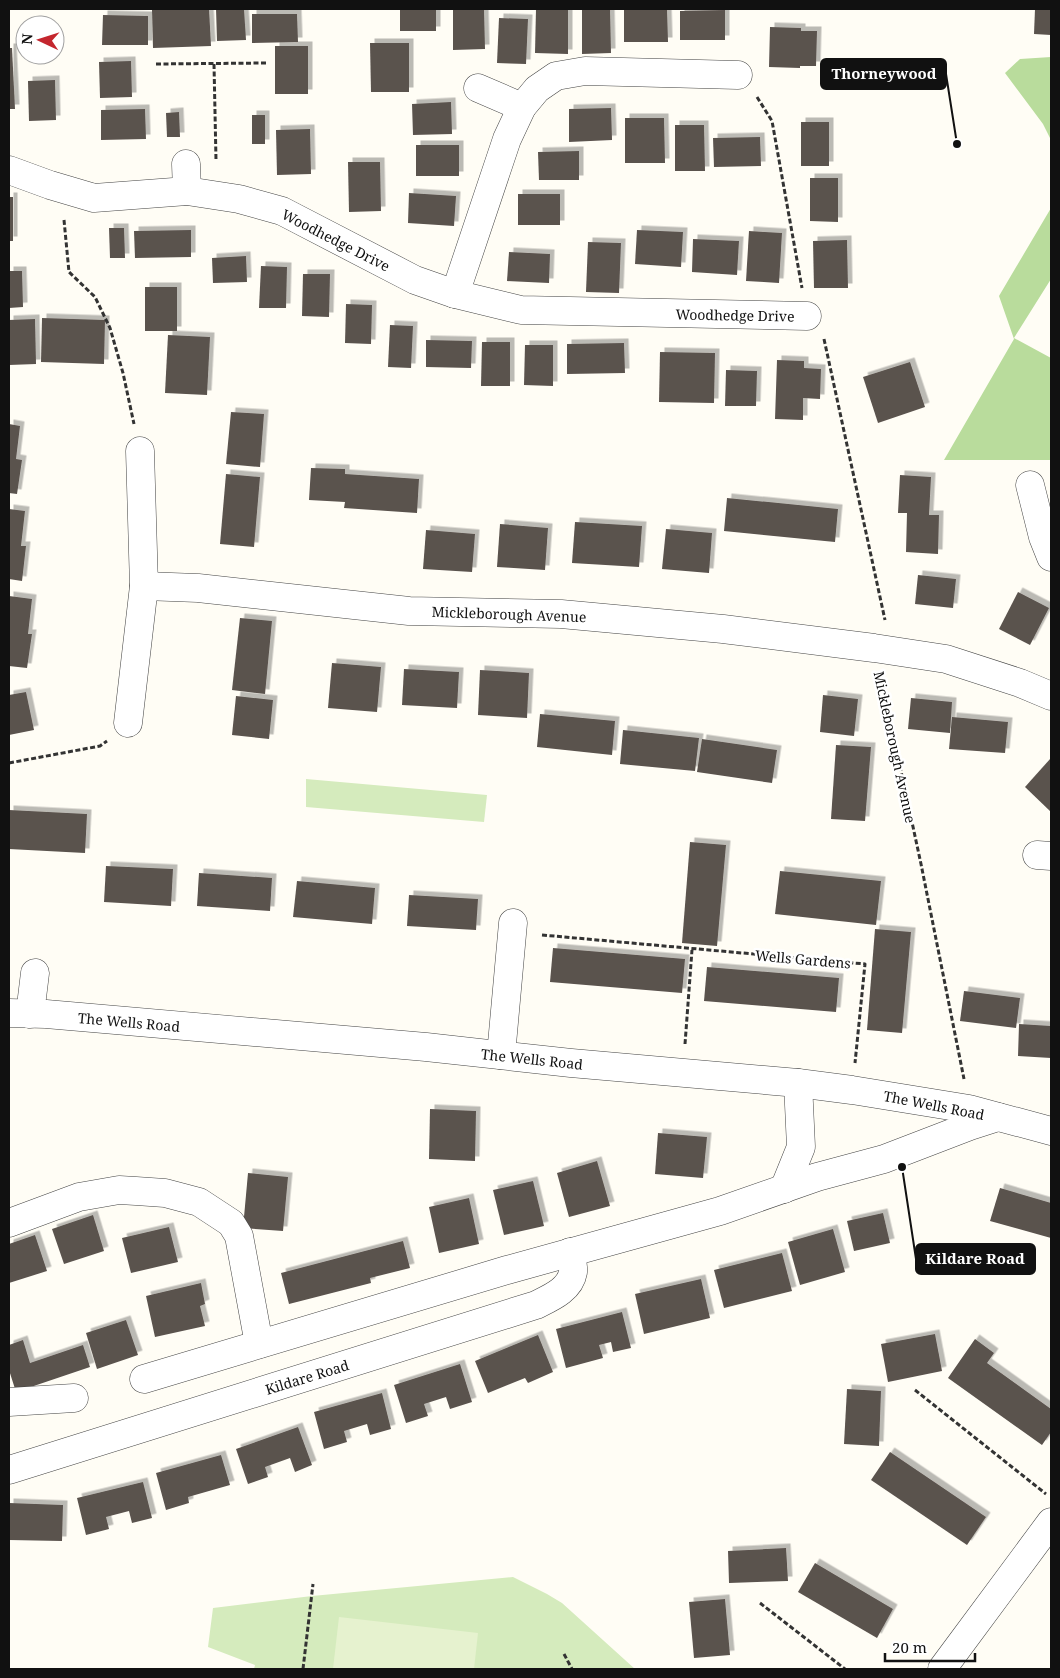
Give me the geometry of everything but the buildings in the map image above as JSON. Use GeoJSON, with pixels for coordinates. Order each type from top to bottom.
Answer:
{"type":"FeatureCollection","features":[{"type":"Feature","properties":{"kind":"street"},"geometry":{"type":"LineString","coordinates":[[455,294],[507,139],[522,107],[537,88],[556,76],[585,71],[738,75]]}},
{"type":"Feature","properties":{"kind":"street"},"geometry":{"type":"LineString","coordinates":[[478,88],[522,107]]}},
{"type":"Feature","properties":{"kind":"street","name":"Woodhedge Drive"},"geometry":{"type":"LineString","coordinates":[[9,170],[94,198],[187,178],[217,195],[240,199],[282,211],[415,280],[455,294],[522,310],[807,316]]}},
{"type":"Feature","properties":{"kind":"street"},"geometry":{"type":"LineString","coordinates":[[128,723],[144,586],[137,441]]}},
{"type":"Feature","properties":{"kind":"street"},"geometry":{"type":"LineString","coordinates":[[1030,485],[1041,533]]}},
{"type":"Feature","properties":{"kind":"street","name":"Mickleborough Avenue"},"geometry":{"type":"LineString","coordinates":[[144,586],[198,588],[409,611],[561,614],[723,629],[883,649],[946,659],[1051,694]]}},
{"type":"Feature","properties":{"kind":"street"},"geometry":{"type":"LineString","coordinates":[[501,1055],[512,927]]}},
{"type":"Feature","properties":{"kind":"street"},"geometry":{"type":"LineString","coordinates":[[19,1013],[35,973]]}},
{"type":"Feature","properties":{"kind":"street","name":"The Wells Road"},"geometry":{"type":"LineString","coordinates":[[19,1013],[417,1047],[798,1083],[970,1109],[1051,1131]]}},
{"type":"Feature","properties":{"kind":"street"},"geometry":{"type":"LineString","coordinates":[[784,1189],[801,1147],[798,1083]]}},
{"type":"Feature","properties":{"kind":"street"},"geometry":{"type":"LineString","coordinates":[[144,1379],[570,1252],[720,1211],[817,1177],[884,1159],[998,1117]]}},
{"type":"Feature","properties":{"kind":"street"},"geometry":{"type":"LineString","coordinates":[[9,1223],[79,1197],[119,1190],[165,1193],[199,1202],[231,1223],[239,1236],[259,1344]]}},
{"type":"Feature","properties":{"kind":"street","name":"Kildare Road"},"geometry":{"type":"LineString","coordinates":[[9,1470],[536,1305],[560,1292],[570,1282],[574,1271],[570,1252]]}},
{"type":"Feature","properties":{"kind":"street"},"geometry":{"type":"LineString","coordinates":[[9,1402],[74,1398]]}},
{"type":"Feature","properties":{"kind":"street"},"geometry":{"type":"LineString","coordinates":[[942,1669],[1051,1522]]}},
{"type":"Feature","properties":{"kind":"path"},"geometry":{"type":"LineString","coordinates":[[156,64],[266,63]]}},
{"type":"Feature","properties":{"kind":"path"},"geometry":{"type":"LineString","coordinates":[[214,64],[217,195]]}},
{"type":"Feature","properties":{"kind":"path"},"geometry":{"type":"LineString","coordinates":[[738,75],[752,90],[772,121],[807,316]]}},
{"type":"Feature","properties":{"kind":"path"},"geometry":{"type":"LineString","coordinates":[[70,191],[64,220],[69,272],[95,297],[110,328],[123,373],[137,441]]}},
{"type":"Feature","properties":{"kind":"path","name":"Mickleborough Avenue"},"geometry":{"type":"LineString","coordinates":[[807,316],[826,341],[849,451],[917,845],[970,1109]]}},
{"type":"Feature","properties":{"kind":"path"},"geometry":{"type":"LineString","coordinates":[[9,763],[100,746]]}},
{"type":"Feature","properties":{"kind":"path","name":"Wells Gardens"},"geometry":{"type":"LineString","coordinates":[[512,927],[692,950],[865,964],[857,1043]]}},
{"type":"Feature","properties":{"kind":"path"},"geometry":{"type":"LineString","coordinates":[[682,1073],[692,950]]}},
{"type":"Feature","properties":{"kind":"path"},"geometry":{"type":"LineString","coordinates":[[915,1390],[1051,1498]]}},
{"type":"Feature","properties":{"kind":"path"},"geometry":{"type":"LineString","coordinates":[[302,1669],[312,1584]]}},
{"type":"Feature","properties":{"kind":"path"},"geometry":{"type":"LineString","coordinates":[[760,1603],[845,1669]]}},
{"type":"Feature","properties":{"kind":"path"},"geometry":{"type":"LineString","coordinates":[[564,1654],[572,1669]]}},
{"type":"Feature","properties":{"kind":"green space"},"geometry":{"type":"Polygon","coordinates":[[[1051,57],[1051,140],[1043,124],[1005,73],[1020,59],[1051,57]]]}},
{"type":"Feature","properties":{"kind":"green space"},"geometry":{"type":"Polygon","coordinates":[[[1051,208],[1051,279],[1014,338],[1051,358],[1051,460],[944,460],[1014,339],[999,296],[1051,208]]]}},
{"type":"Feature","properties":{"kind":"green space"},"geometry":{"type":"Polygon","coordinates":[[[306,779],[487,795],[484,822],[306,807],[306,779]]]}},
{"type":"Feature","properties":{"kind":"green space"},"geometry":{"type":"Polygon","coordinates":[[[513,1577],[562,1603],[635,1669],[254,1669],[255,1665],[208,1647],[213,1608],[312,1596],[513,1577]]]}},
{"type":"Feature","properties":{"kind":"green space"},"geometry":{"type":"Polygon","coordinates":[[[339,1617],[478,1633],[474,1669],[333,1669],[339,1617]]]}},
{"type":"Feature","properties":{"kind":"place","name":"Thorneywood"},"geometry":{"type":"Point","coordinates":[957,144]}},
{"type":"Feature","properties":{"kind":"place","name":"Kildare Road"},"geometry":{"type":"Point","coordinates":[902,1167]}}]}
